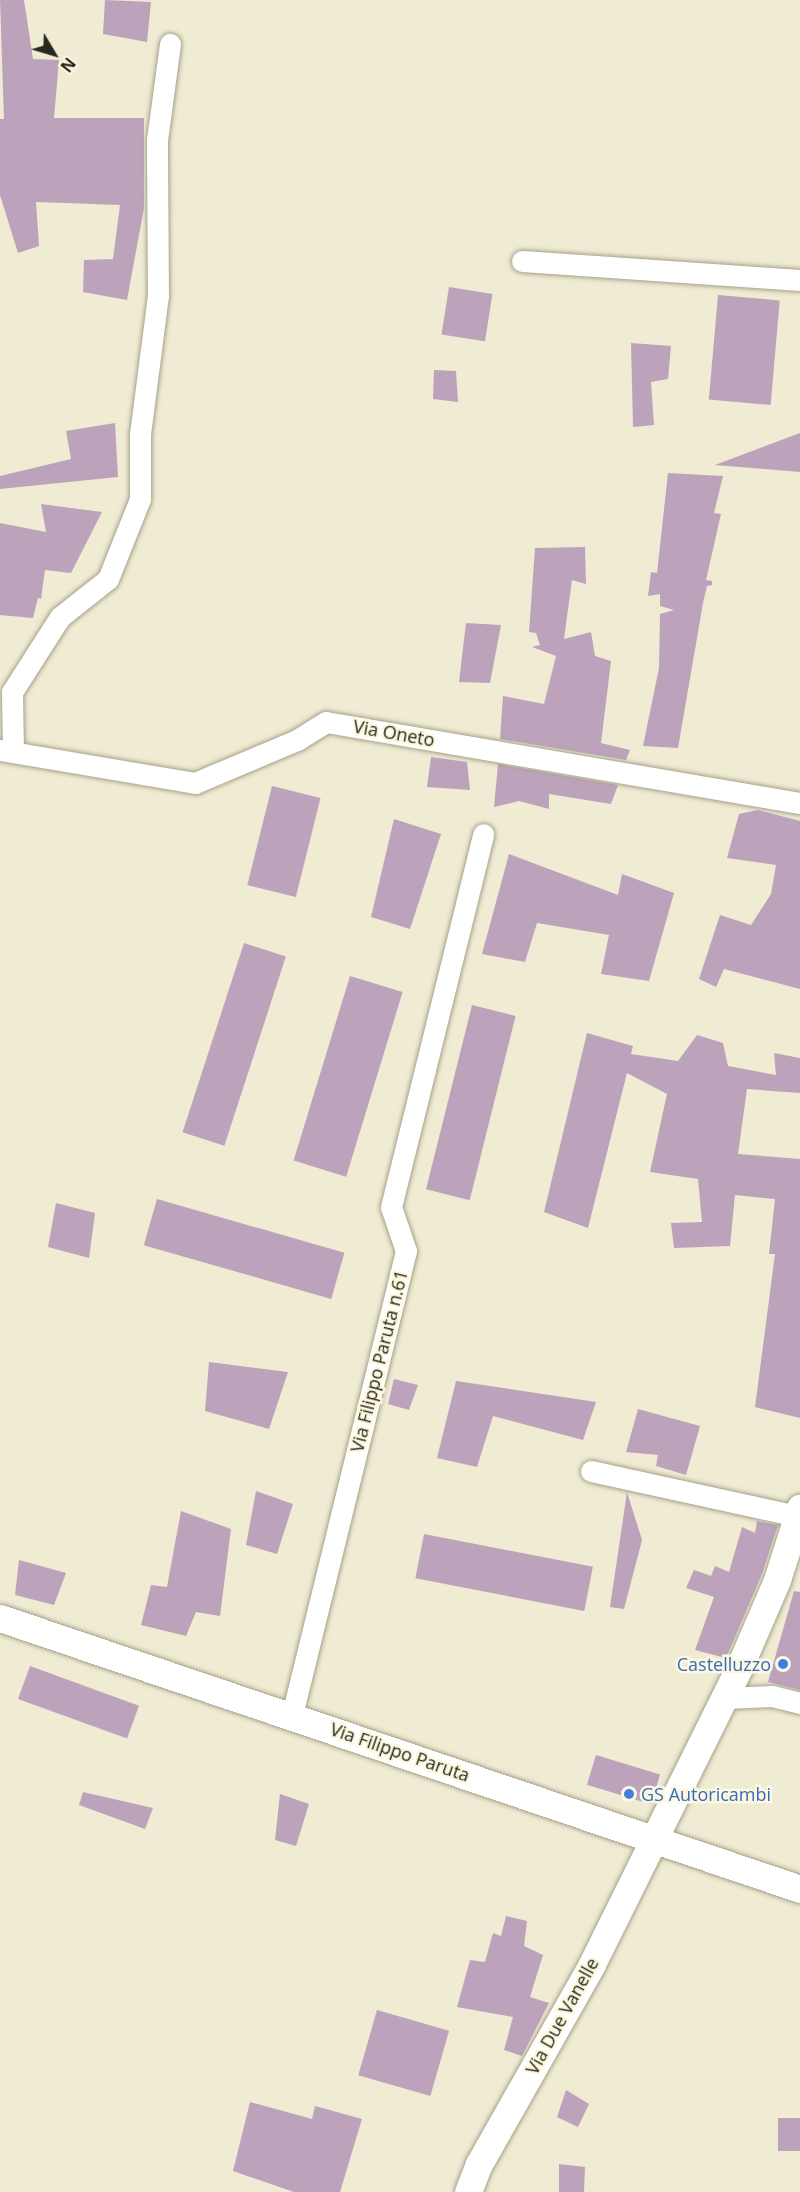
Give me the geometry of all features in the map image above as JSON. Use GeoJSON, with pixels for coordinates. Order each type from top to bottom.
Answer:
{"type":"FeatureCollection","features":[{"type":"Feature","properties":{"kind":"street"},"geometry":{"type":"LineString","coordinates":[[7,751],[12,692],[60,617],[108,579],[140,498],[140,434],[158,296],[157,140],[170,44]]}},
{"type":"Feature","properties":{"kind":"street"},"geometry":{"type":"LineString","coordinates":[[522,261],[800,280]]}},
{"type":"Feature","properties":{"kind":"street","name":"Via Oneto"},"geometry":{"type":"LineString","coordinates":[[7,751],[195,783],[297,740],[326,722],[800,802]]}},
{"type":"Feature","properties":{"kind":"street","name":"Via Filippo Paruta n.61"},"geometry":{"type":"LineString","coordinates":[[292,1715],[406,1251],[391,1207],[483,834]]}},
{"type":"Feature","properties":{"kind":"street"},"geometry":{"type":"LineString","coordinates":[[591,1471],[799,1512]]}},
{"type":"Feature","properties":{"kind":"street","name":"Via Due Vanelle"},"geometry":{"type":"LineString","coordinates":[[468,2192],[479,2164],[592,1964],[724,1698],[777,1580],[799,1512]]}},
{"type":"Feature","properties":{"kind":"street","name":"Via Filippo Paruta"},"geometry":{"type":"LineString","coordinates":[[0,1618],[292,1715],[800,1889]]}},
{"type":"Feature","properties":{"kind":"street"},"geometry":{"type":"LineString","coordinates":[[724,1698],[772,1696],[800,1703]]}},
{"type":"Feature","properties":{"kind":"building"},"geometry":{"type":"Polygon","coordinates":[[[0,0],[24,0],[33,59],[59,60],[54,118],[144,118],[144,208],[127,300],[83,292],[84,260],[113,259],[120,205],[36,202],[39,246],[18,253],[0,195],[0,119],[4,119],[0,0]]]}},
{"type":"Feature","properties":{"kind":"building"},"geometry":{"type":"Polygon","coordinates":[[[105,0],[151,2],[147,42],[103,34],[105,0]]]}},
{"type":"Feature","properties":{"kind":"building"},"geometry":{"type":"Polygon","coordinates":[[[449,287],[492,294],[485,341],[441,334],[449,287]]]}},
{"type":"Feature","properties":{"kind":"building"},"geometry":{"type":"Polygon","coordinates":[[[718,295],[780,300],[771,405],[709,400],[718,295]]]}},
{"type":"Feature","properties":{"kind":"building"},"geometry":{"type":"Polygon","coordinates":[[[631,343],[671,346],[668,379],[651,382],[654,425],[633,427],[631,343]]]}},
{"type":"Feature","properties":{"kind":"building"},"geometry":{"type":"Polygon","coordinates":[[[434,370],[456,371],[458,402],[433,399],[434,370]]]}},
{"type":"Feature","properties":{"kind":"building"},"geometry":{"type":"Polygon","coordinates":[[[115,423],[118,477],[0,489],[0,476],[71,459],[66,431],[115,423]]]}},
{"type":"Feature","properties":{"kind":"building"},"geometry":{"type":"Polygon","coordinates":[[[800,433],[800,472],[715,465],[800,433]]]}},
{"type":"Feature","properties":{"kind":"building"},"geometry":{"type":"Polygon","coordinates":[[[668,473],[723,476],[714,513],[721,514],[706,580],[712,581],[712,585],[707,586],[703,603],[678,748],[643,746],[659,668],[660,614],[674,610],[660,606],[660,594],[648,596],[651,572],[657,573],[668,473]]]}},
{"type":"Feature","properties":{"kind":"building"},"geometry":{"type":"Polygon","coordinates":[[[41,504],[102,512],[71,573],[45,570],[41,599],[38,598],[33,618],[0,615],[0,523],[46,532],[41,504]]]}},
{"type":"Feature","properties":{"kind":"building"},"geometry":{"type":"Polygon","coordinates":[[[585,547],[586,584],[572,580],[564,639],[591,632],[595,656],[611,661],[601,743],[630,750],[626,760],[500,739],[503,696],[544,704],[556,656],[532,647],[540,645],[536,633],[529,632],[535,548],[585,547]]]}},
{"type":"Feature","properties":{"kind":"building"},"geometry":{"type":"Polygon","coordinates":[[[466,623],[501,625],[490,683],[459,682],[466,623]]]}},
{"type":"Feature","properties":{"kind":"building"},"geometry":{"type":"Polygon","coordinates":[[[431,757],[467,762],[470,790],[427,787],[431,757]]]}},
{"type":"Feature","properties":{"kind":"building"},"geometry":{"type":"Polygon","coordinates":[[[498,764],[618,785],[611,804],[549,794],[549,809],[519,801],[494,807],[498,764]]]}},
{"type":"Feature","properties":{"kind":"building"},"geometry":{"type":"Polygon","coordinates":[[[272,786],[321,798],[296,897],[247,885],[272,786]]]}},
{"type":"Feature","properties":{"kind":"building"},"geometry":{"type":"Polygon","coordinates":[[[758,810],[800,821],[800,989],[724,969],[716,987],[699,979],[720,915],[751,925],[771,894],[776,865],[727,858],[739,814],[758,810]]]}},
{"type":"Feature","properties":{"kind":"building"},"geometry":{"type":"Polygon","coordinates":[[[394,819],[441,834],[410,929],[371,917],[394,819]]]}},
{"type":"Feature","properties":{"kind":"building"},"geometry":{"type":"Polygon","coordinates":[[[509,854],[618,895],[622,874],[674,893],[649,981],[601,974],[609,935],[537,923],[525,962],[482,954],[509,854]]]}},
{"type":"Feature","properties":{"kind":"building"},"geometry":{"type":"Polygon","coordinates":[[[244,943],[286,957],[224,1146],[183,1132],[244,943]]]}},
{"type":"Feature","properties":{"kind":"building"},"geometry":{"type":"Polygon","coordinates":[[[350,976],[403,992],[346,1177],[294,1161],[350,976]]]}},
{"type":"Feature","properties":{"kind":"building"},"geometry":{"type":"Polygon","coordinates":[[[472,1005],[516,1016],[470,1200],[426,1189],[472,1005]]]}},
{"type":"Feature","properties":{"kind":"building"},"geometry":{"type":"Polygon","coordinates":[[[587,1033],[633,1046],[631,1054],[678,1061],[697,1035],[723,1043],[728,1066],[776,1075],[774,1053],[800,1058],[800,1093],[747,1089],[738,1154],[800,1159],[800,1418],[755,1407],[775,1254],[769,1254],[775,1199],[735,1195],[730,1246],[674,1248],[671,1223],[702,1222],[698,1179],[650,1172],[667,1094],[627,1073],[588,1228],[544,1212],[587,1033]]]}},
{"type":"Feature","properties":{"kind":"building"},"geometry":{"type":"Polygon","coordinates":[[[157,1199],[344,1253],[331,1299],[144,1245],[157,1199]]]}},
{"type":"Feature","properties":{"kind":"building"},"geometry":{"type":"Polygon","coordinates":[[[56,1203],[95,1213],[89,1258],[48,1247],[56,1203]]]}},
{"type":"Feature","properties":{"kind":"building"},"geometry":{"type":"Polygon","coordinates":[[[209,1362],[288,1372],[269,1429],[205,1411],[209,1362]]]}},
{"type":"Feature","properties":{"kind":"building"},"geometry":{"type":"Polygon","coordinates":[[[394,1379],[418,1385],[409,1410],[388,1404],[394,1379]]]}},
{"type":"Feature","properties":{"kind":"building"},"geometry":{"type":"Polygon","coordinates":[[[456,1381],[596,1402],[583,1440],[493,1416],[477,1467],[437,1458],[456,1381]]]}},
{"type":"Feature","properties":{"kind":"building"},"geometry":{"type":"Polygon","coordinates":[[[638,1409],[700,1426],[686,1475],[656,1466],[658,1455],[626,1452],[638,1409]]]}},
{"type":"Feature","properties":{"kind":"building"},"geometry":{"type":"Polygon","coordinates":[[[256,1491],[293,1504],[277,1554],[246,1545],[256,1491]]]}},
{"type":"Feature","properties":{"kind":"building"},"geometry":{"type":"Polygon","coordinates":[[[627,1492],[642,1540],[624,1609],[610,1607],[627,1492]]]}},
{"type":"Feature","properties":{"kind":"building"},"geometry":{"type":"Polygon","coordinates":[[[181,1511],[231,1529],[220,1616],[196,1612],[186,1636],[141,1625],[151,1585],[167,1587],[181,1511]]]}},
{"type":"Feature","properties":{"kind":"building"},"geometry":{"type":"Polygon","coordinates":[[[757,1521],[778,1525],[762,1574],[726,1658],[695,1650],[714,1597],[686,1588],[694,1570],[711,1576],[715,1566],[729,1572],[742,1527],[755,1533],[757,1521]]]}},
{"type":"Feature","properties":{"kind":"building"},"geometry":{"type":"Polygon","coordinates":[[[424,1534],[593,1567],[584,1611],[415,1578],[424,1534]]]}},
{"type":"Feature","properties":{"kind":"building"},"geometry":{"type":"Polygon","coordinates":[[[19,1560],[66,1573],[54,1605],[15,1595],[19,1560]]]}},
{"type":"Feature","properties":{"kind":"building"},"geometry":{"type":"Polygon","coordinates":[[[794,1591],[800,1592],[800,1690],[768,1682],[794,1591]]]}},
{"type":"Feature","properties":{"kind":"building"},"geometry":{"type":"Polygon","coordinates":[[[30,1666],[139,1706],[127,1739],[18,1699],[30,1666]]]}},
{"type":"Feature","properties":{"kind":"building"},"geometry":{"type":"Polygon","coordinates":[[[596,1755],[660,1775],[651,1804],[587,1785],[596,1755]]]}},
{"type":"Feature","properties":{"kind":"building"},"geometry":{"type":"Polygon","coordinates":[[[83,1792],[153,1808],[145,1829],[79,1805],[83,1792]]]}},
{"type":"Feature","properties":{"kind":"building"},"geometry":{"type":"Polygon","coordinates":[[[280,1794],[309,1804],[296,1846],[275,1840],[280,1794]]]}},
{"type":"Feature","properties":{"kind":"building"},"geometry":{"type":"Polygon","coordinates":[[[506,1916],[527,1921],[524,1946],[543,1955],[530,1997],[549,2003],[522,2056],[504,2050],[513,2017],[457,2007],[470,1960],[485,1962],[493,1933],[501,1936],[506,1916]]]}},
{"type":"Feature","properties":{"kind":"building"},"geometry":{"type":"Polygon","coordinates":[[[377,2010],[449,2031],[430,2096],[358,2075],[377,2010]]]}},
{"type":"Feature","properties":{"kind":"building"},"geometry":{"type":"Polygon","coordinates":[[[566,2090],[589,2104],[578,2127],[557,2117],[566,2090]]]}},
{"type":"Feature","properties":{"kind":"building"},"geometry":{"type":"Polygon","coordinates":[[[250,2102],[312,2119],[315,2106],[362,2119],[340,2192],[294,2192],[233,2171],[250,2102]]]}},
{"type":"Feature","properties":{"kind":"building"},"geometry":{"type":"Polygon","coordinates":[[[778,2118],[800,2118],[800,2151],[778,2151],[778,2118]]]}},
{"type":"Feature","properties":{"kind":"building"},"geometry":{"type":"Polygon","coordinates":[[[559,2164],[585,2167],[584,2192],[559,2192],[559,2164]]]}},
{"type":"Feature","properties":{"kind":"place","name":"Castelluzzo"},"geometry":{"type":"Point","coordinates":[783,1664]}},
{"type":"Feature","properties":{"kind":"place","name":"GS Autoricambi"},"geometry":{"type":"Point","coordinates":[629,1794]}}]}
